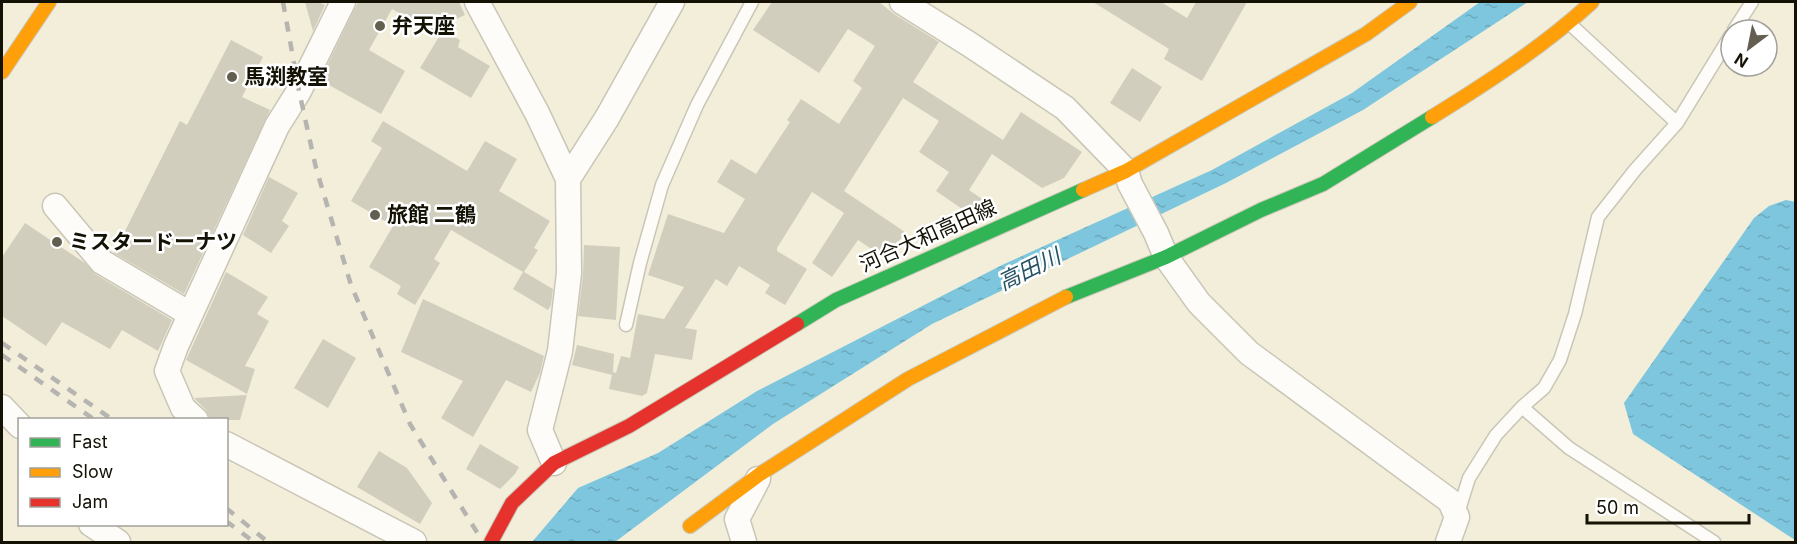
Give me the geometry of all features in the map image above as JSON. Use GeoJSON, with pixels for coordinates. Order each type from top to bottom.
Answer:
{"type":"FeatureCollection","features":[{"type":"Feature","properties":{"kind":"main road","name":"河合大和高田線"},"geometry":{"type":"LineString","coordinates":[[491,543],[512,503],[554,463],[629,426],[836,300],[1128,178],[1366,34],[1410,2]]}},
{"type":"Feature","properties":{"kind":"main road"},"geometry":{"type":"LineString","coordinates":[[690,526],[760,474],[908,380],[939,363],[1054,302],[1166,257],[1261,210],[1323,184],[1473,92],[1569,23],[1592,2]]}},
{"type":"Feature","properties":{"kind":"main road"},"geometry":{"type":"LineString","coordinates":[[2,72],[46,3]]}},
{"type":"Feature","properties":{"kind":"street"},"geometry":{"type":"LineString","coordinates":[[194,418],[183,408],[167,370],[190,314],[277,126],[299,91],[343,2]]}},
{"type":"Feature","properties":{"kind":"street"},"geometry":{"type":"LineString","coordinates":[[477,2],[537,113],[568,179],[569,273],[560,351],[540,430],[554,463]]}},
{"type":"Feature","properties":{"kind":"street"},"geometry":{"type":"LineString","coordinates":[[568,179],[607,118],[672,2]]}},
{"type":"Feature","properties":{"kind":"street"},"geometry":{"type":"LineString","coordinates":[[902,2],[1065,108],[1128,178],[1166,257],[1199,303],[1249,353],[1450,501],[1457,517],[1448,543]]}},
{"type":"Feature","properties":{"kind":"street"},"geometry":{"type":"LineString","coordinates":[[55,206],[102,262],[190,314]]}},
{"type":"Feature","properties":{"kind":"street"},"geometry":{"type":"LineString","coordinates":[[2,407],[18,424]]}},
{"type":"Feature","properties":{"kind":"street"},"geometry":{"type":"LineString","coordinates":[[228,445],[414,543]]}},
{"type":"Feature","properties":{"kind":"street"},"geometry":{"type":"LineString","coordinates":[[744,543],[737,519],[760,474]]}},
{"type":"Feature","properties":{"kind":"street"},"geometry":{"type":"LineString","coordinates":[[92,526],[118,543]]}},
{"type":"Feature","properties":{"kind":"lane"},"geometry":{"type":"LineString","coordinates":[[626,325],[662,184],[697,105],[752,2]]}},
{"type":"Feature","properties":{"kind":"lane"},"geometry":{"type":"LineString","coordinates":[[1742,18],[1752,2]]}},
{"type":"Feature","properties":{"kind":"lane"},"geometry":{"type":"LineString","coordinates":[[1569,23],[1677,123]]}},
{"type":"Feature","properties":{"kind":"lane"},"geometry":{"type":"LineString","coordinates":[[1457,517],[1469,478],[1496,435],[1522,407],[1544,388],[1560,360],[1575,314],[1598,218],[1635,170],[1677,123],[1719,55]]}},
{"type":"Feature","properties":{"kind":"lane"},"geometry":{"type":"LineString","coordinates":[[1522,407],[1569,448],[1714,543]]}},
{"type":"Feature","properties":{"kind":"water","name":"高田川"},"geometry":{"type":"Polygon","coordinates":[[[1480,2],[1528,2],[1363,110],[1226,183],[932,324],[773,424],[615,542],[532,542],[578,488],[658,453],[757,391],[1002,265],[1212,170],[1352,93],[1480,2]]]}},
{"type":"Feature","properties":{"kind":"water"},"geometry":{"type":"Polygon","coordinates":[[[1786,200],[1796,202],[1795,540],[1633,434],[1624,403],[1754,218],[1769,206],[1786,200]]]}},
{"type":"Feature","properties":{"kind":"building"},"geometry":{"type":"Polygon","coordinates":[[[305,2],[318,2],[325,5],[313,31],[305,2]]]}},
{"type":"Feature","properties":{"kind":"building"},"geometry":{"type":"Polygon","coordinates":[[[358,2],[459,2],[465,15],[430,31],[392,9],[369,50],[405,71],[381,114],[320,80],[358,2]]]}},
{"type":"Feature","properties":{"kind":"building"},"geometry":{"type":"Polygon","coordinates":[[[772,2],[879,2],[939,42],[913,82],[1003,140],[1021,112],[1082,152],[1064,178],[1042,188],[992,154],[969,190],[982,199],[971,215],[936,191],[949,172],[919,152],[939,121],[903,98],[844,191],[905,232],[890,255],[885,258],[858,240],[832,277],[812,263],[844,213],[812,192],[777,248],[777,251],[807,269],[785,305],[765,293],[770,285],[739,266],[727,286],[716,279],[685,328],[697,330],[692,360],[655,354],[647,393],[642,396],[609,389],[612,375],[572,365],[577,345],[614,354],[613,372],[616,373],[621,356],[630,358],[638,314],[664,319],[684,287],[648,275],[668,214],[724,233],[745,199],[717,182],[731,159],[756,174],[790,122],[787,120],[801,99],[839,124],[862,88],[853,81],[875,46],[848,29],[819,73],[753,30],[772,2]]]}},
{"type":"Feature","properties":{"kind":"building"},"geometry":{"type":"Polygon","coordinates":[[[1093,2],[1161,2],[1187,18],[1196,2],[1247,2],[1202,81],[1164,59],[1169,49],[1093,2]]]}},
{"type":"Feature","properties":{"kind":"building"},"geometry":{"type":"Polygon","coordinates":[[[443,30],[460,40],[458,47],[490,66],[471,98],[420,68],[443,30]]]}},
{"type":"Feature","properties":{"kind":"building"},"geometry":{"type":"Polygon","coordinates":[[[231,40],[263,57],[242,97],[270,110],[184,294],[114,253],[180,121],[187,125],[231,40]]]}},
{"type":"Feature","properties":{"kind":"building"},"geometry":{"type":"Polygon","coordinates":[[[1132,68],[1162,87],[1140,122],[1110,103],[1132,68]]]}},
{"type":"Feature","properties":{"kind":"building"},"geometry":{"type":"Polygon","coordinates":[[[383,121],[467,171],[485,141],[517,159],[499,191],[550,221],[534,248],[538,250],[524,272],[553,289],[548,310],[513,289],[523,272],[451,230],[434,259],[440,263],[415,305],[397,294],[401,286],[369,267],[393,226],[351,201],[382,148],[371,141],[383,121]]]}},
{"type":"Feature","properties":{"kind":"building"},"geometry":{"type":"Polygon","coordinates":[[[269,177],[298,193],[282,221],[289,226],[271,253],[243,235],[269,177]]]}},
{"type":"Feature","properties":{"kind":"building"},"geometry":{"type":"Polygon","coordinates":[[[25,223],[85,263],[95,274],[172,320],[158,351],[122,330],[110,349],[62,322],[46,346],[2,316],[2,257],[25,223]]]}},
{"type":"Feature","properties":{"kind":"building"},"geometry":{"type":"Polygon","coordinates":[[[584,245],[620,247],[616,320],[578,316],[584,245]]]}},
{"type":"Feature","properties":{"kind":"building"},"geometry":{"type":"Polygon","coordinates":[[[226,272],[268,297],[257,314],[269,321],[245,366],[255,369],[247,394],[186,360],[226,272]]]}},
{"type":"Feature","properties":{"kind":"building"},"geometry":{"type":"Polygon","coordinates":[[[423,299],[544,356],[540,373],[531,392],[506,380],[473,437],[441,418],[463,381],[401,352],[423,299]]]}},
{"type":"Feature","properties":{"kind":"building"},"geometry":{"type":"Polygon","coordinates":[[[323,339],[356,358],[328,408],[294,388],[323,339]]]}},
{"type":"Feature","properties":{"kind":"building"},"geometry":{"type":"Polygon","coordinates":[[[247,395],[240,420],[209,418],[206,410],[194,398],[247,395]]]}},
{"type":"Feature","properties":{"kind":"building"},"geometry":{"type":"Polygon","coordinates":[[[480,444],[519,467],[500,489],[466,469],[480,444]]]}},
{"type":"Feature","properties":{"kind":"building"},"geometry":{"type":"Polygon","coordinates":[[[379,451],[407,468],[432,503],[420,524],[357,487],[379,451]]]}},
{"type":"Feature","properties":{"kind":"railway"},"geometry":{"type":"LineString","coordinates":[[283,2],[316,168],[351,285],[410,424],[483,542]]}},
{"type":"Feature","properties":{"kind":"railway"},"geometry":{"type":"LineString","coordinates":[[2,343],[110,418]]}},
{"type":"Feature","properties":{"kind":"railway"},"geometry":{"type":"LineString","coordinates":[[2,355],[92,418]]}},
{"type":"Feature","properties":{"kind":"railway"},"geometry":{"type":"LineString","coordinates":[[228,510],[268,542]]}},
{"type":"Feature","properties":{"kind":"railway"},"geometry":{"type":"LineString","coordinates":[[228,522],[254,542]]}},
{"type":"Feature","properties":{"kind":"traffic: fast"},"geometry":{"type":"LineString","coordinates":[[1066,297],[1166,257],[1261,210],[1323,184],[1432,117]]}},
{"type":"Feature","properties":{"kind":"traffic: fast"},"geometry":{"type":"LineString","coordinates":[[797,324],[836,300],[1083,190]]}},
{"type":"Feature","properties":{"kind":"traffic: slow"},"geometry":{"type":"LineString","coordinates":[[2,72],[49,2]]}},
{"type":"Feature","properties":{"kind":"traffic: slow"},"geometry":{"type":"LineString","coordinates":[[1083,190],[1126,171],[1366,34],[1410,2]]}},
{"type":"Feature","properties":{"kind":"traffic: slow"},"geometry":{"type":"LineString","coordinates":[[1432,117],[1515,63],[1592,2]]}},
{"type":"Feature","properties":{"kind":"traffic: slow"},"geometry":{"type":"LineString","coordinates":[[690,526],[760,474],[908,379],[1066,297]]}},
{"type":"Feature","properties":{"kind":"traffic: jam"},"geometry":{"type":"LineString","coordinates":[[491,542],[512,503],[554,463],[629,426],[797,324]]}},
{"type":"Feature","properties":{"kind":"place","name":"弁天座"},"geometry":{"type":"Point","coordinates":[380,26]}},
{"type":"Feature","properties":{"kind":"place","name":"馬渕教室"},"geometry":{"type":"Point","coordinates":[232,77]}},
{"type":"Feature","properties":{"kind":"place","name":"旅館 二鶴"},"geometry":{"type":"Point","coordinates":[375,215]}},
{"type":"Feature","properties":{"kind":"place","name":"ミスタードーナツ"},"geometry":{"type":"Point","coordinates":[57,242]}}]}
